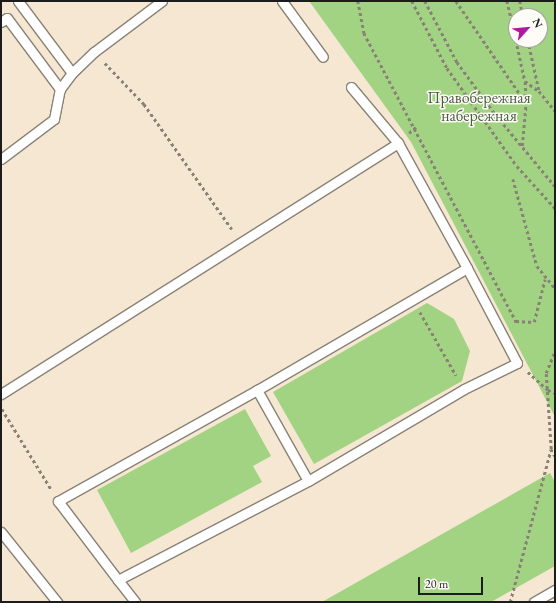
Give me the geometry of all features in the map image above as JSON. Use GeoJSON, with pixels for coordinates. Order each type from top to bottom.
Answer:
{"type":"FeatureCollection","features":[{"type":"Feature","properties":{"kind":"lane"},"geometry":{"type":"LineString","coordinates":[[18,1],[72,73]]}},
{"type":"Feature","properties":{"kind":"lane"},"geometry":{"type":"LineString","coordinates":[[1,159],[54,119],[60,90],[72,73],[94,52],[162,1]]}},
{"type":"Feature","properties":{"kind":"lane"},"geometry":{"type":"LineString","coordinates":[[282,1],[323,57]]}},
{"type":"Feature","properties":{"kind":"lane"},"geometry":{"type":"LineString","coordinates":[[1,22],[6,18],[60,90]]}},
{"type":"Feature","properties":{"kind":"lane"},"geometry":{"type":"LineString","coordinates":[[118,580],[308,481],[464,389],[517,363],[467,268],[398,143],[351,87]]}},
{"type":"Feature","properties":{"kind":"lane"},"geometry":{"type":"LineString","coordinates":[[1,394],[398,143]]}},
{"type":"Feature","properties":{"kind":"lane"},"geometry":{"type":"LineString","coordinates":[[135,602],[58,501],[257,390],[467,268]]}},
{"type":"Feature","properties":{"kind":"lane"},"geometry":{"type":"LineString","coordinates":[[257,390],[308,481]]}},
{"type":"Feature","properties":{"kind":"lane"},"geometry":{"type":"LineString","coordinates":[[1,532],[56,602]]}},
{"type":"Feature","properties":{"kind":"lane"},"geometry":{"type":"LineString","coordinates":[[534,602],[555,590]]}},
{"type":"Feature","properties":{"kind":"path"},"geometry":{"type":"LineString","coordinates":[[358,1],[364,32],[517,323]]}},
{"type":"Feature","properties":{"kind":"path"},"geometry":{"type":"LineString","coordinates":[[412,1],[451,74],[517,166],[555,208]]}},
{"type":"Feature","properties":{"kind":"path"},"geometry":{"type":"LineString","coordinates":[[425,1],[457,62],[522,147],[555,186]]}},
{"type":"Feature","properties":{"kind":"path"},"geometry":{"type":"LineString","coordinates":[[456,1],[526,103]]}},
{"type":"Feature","properties":{"kind":"path"},"geometry":{"type":"LineString","coordinates":[[518,48],[524,81],[526,103],[522,147]]}},
{"type":"Feature","properties":{"kind":"path"},"geometry":{"type":"LineString","coordinates":[[530,48],[539,91]]}},
{"type":"Feature","properties":{"kind":"path"},"geometry":{"type":"LineString","coordinates":[[94,52],[144,104],[242,243]]}},
{"type":"Feature","properties":{"kind":"path"},"geometry":{"type":"LineString","coordinates":[[524,81],[539,91],[555,111]]}},
{"type":"Feature","properties":{"kind":"path"},"geometry":{"type":"LineString","coordinates":[[512,179],[537,266],[545,279],[555,288]]}},
{"type":"Feature","properties":{"kind":"path"},"geometry":{"type":"LineString","coordinates":[[534,322],[545,279]]}},
{"type":"Feature","properties":{"kind":"path"},"geometry":{"type":"LineString","coordinates":[[413,299],[464,389]]}},
{"type":"Feature","properties":{"kind":"path"},"geometry":{"type":"LineString","coordinates":[[510,602],[551,449],[546,373],[555,351]]}},
{"type":"Feature","properties":{"kind":"path"},"geometry":{"type":"LineString","coordinates":[[517,363],[548,390],[555,393]]}},
{"type":"Feature","properties":{"kind":"path"},"geometry":{"type":"LineString","coordinates":[[1,408],[58,501]]}},
{"type":"Feature","properties":{"kind":"path"},"geometry":{"type":"LineString","coordinates":[[551,449],[555,456]]}},
{"type":"Feature","properties":{"kind":"green space","name":"Правобережная набережная"},"geometry":{"type":"Polygon","coordinates":[[[309,1],[552,1],[555,5],[555,417],[411,142],[309,1]]]}},
{"type":"Feature","properties":{"kind":"green space"},"geometry":{"type":"Polygon","coordinates":[[[427,303],[454,319],[470,351],[462,381],[314,464],[273,392],[427,303]]]}},
{"type":"Feature","properties":{"kind":"green space"},"geometry":{"type":"Polygon","coordinates":[[[245,409],[271,456],[253,466],[262,482],[131,553],[97,490],[245,409]]]}},
{"type":"Feature","properties":{"kind":"green space"},"geometry":{"type":"Polygon","coordinates":[[[550,473],[555,482],[555,566],[491,602],[322,602],[550,473]]]}}]}
